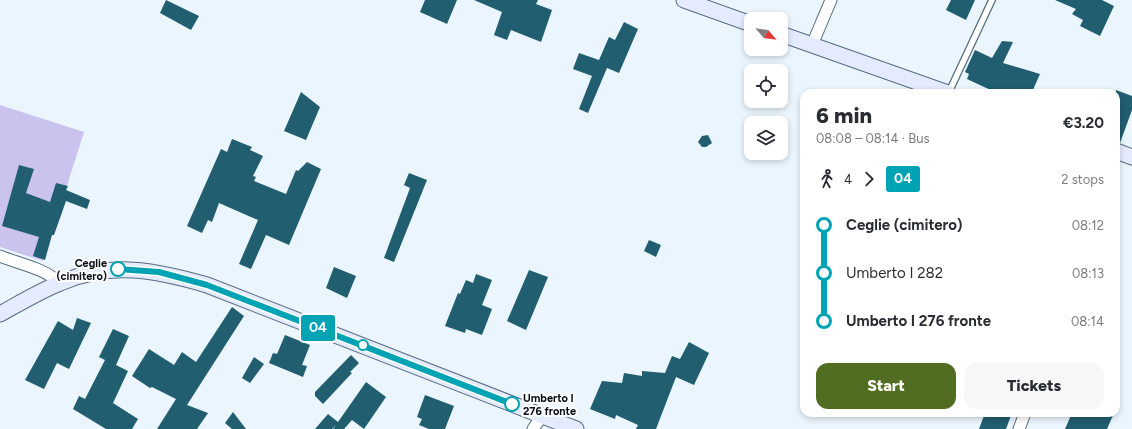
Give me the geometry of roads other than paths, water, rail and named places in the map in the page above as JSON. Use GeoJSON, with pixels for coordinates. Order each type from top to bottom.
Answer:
{"type":"FeatureCollection","features":[{"type":"Feature","properties":{"kind":"main road"},"geometry":{"type":"LineString","coordinates":[[684,0],[744,21]]}},
{"type":"Feature","properties":{"kind":"main road"},"geometry":{"type":"LineString","coordinates":[[788,36],[937,89]]}},
{"type":"Feature","properties":{"kind":"main road"},"geometry":{"type":"LineString","coordinates":[[1120,152],[1132,157]]}},
{"type":"Feature","properties":{"kind":"main road"},"geometry":{"type":"LineString","coordinates":[[0,314],[59,283],[95,272],[119,269],[159,272],[207,285],[576,429]]}},
{"type":"Feature","properties":{"kind":"street"},"geometry":{"type":"LineString","coordinates":[[812,45],[831,0]]}},
{"type":"Feature","properties":{"kind":"street"},"geometry":{"type":"LineString","coordinates":[[0,256],[46,273],[54,277],[59,283]]}},
{"type":"Feature","properties":{"kind":"street"},"geometry":{"type":"LineString","coordinates":[[533,429],[542,416]]}},
{"type":"Feature","properties":{"kind":"street"},"geometry":{"type":"LineString","coordinates":[[1019,429],[1024,417]]}},
{"type":"Feature","properties":{"kind":"lane"},"geometry":{"type":"LineString","coordinates":[[950,89],[992,0]]}},
{"type":"Feature","properties":{"kind":"place","name":"Ceglie (cimitero)"},"geometry":{"type":"Point","coordinates":[118,269]}},
{"type":"Feature","properties":{"kind":"place","name":"Umberto I 276 fronte"},"geometry":{"type":"Point","coordinates":[512,404]}}]}
